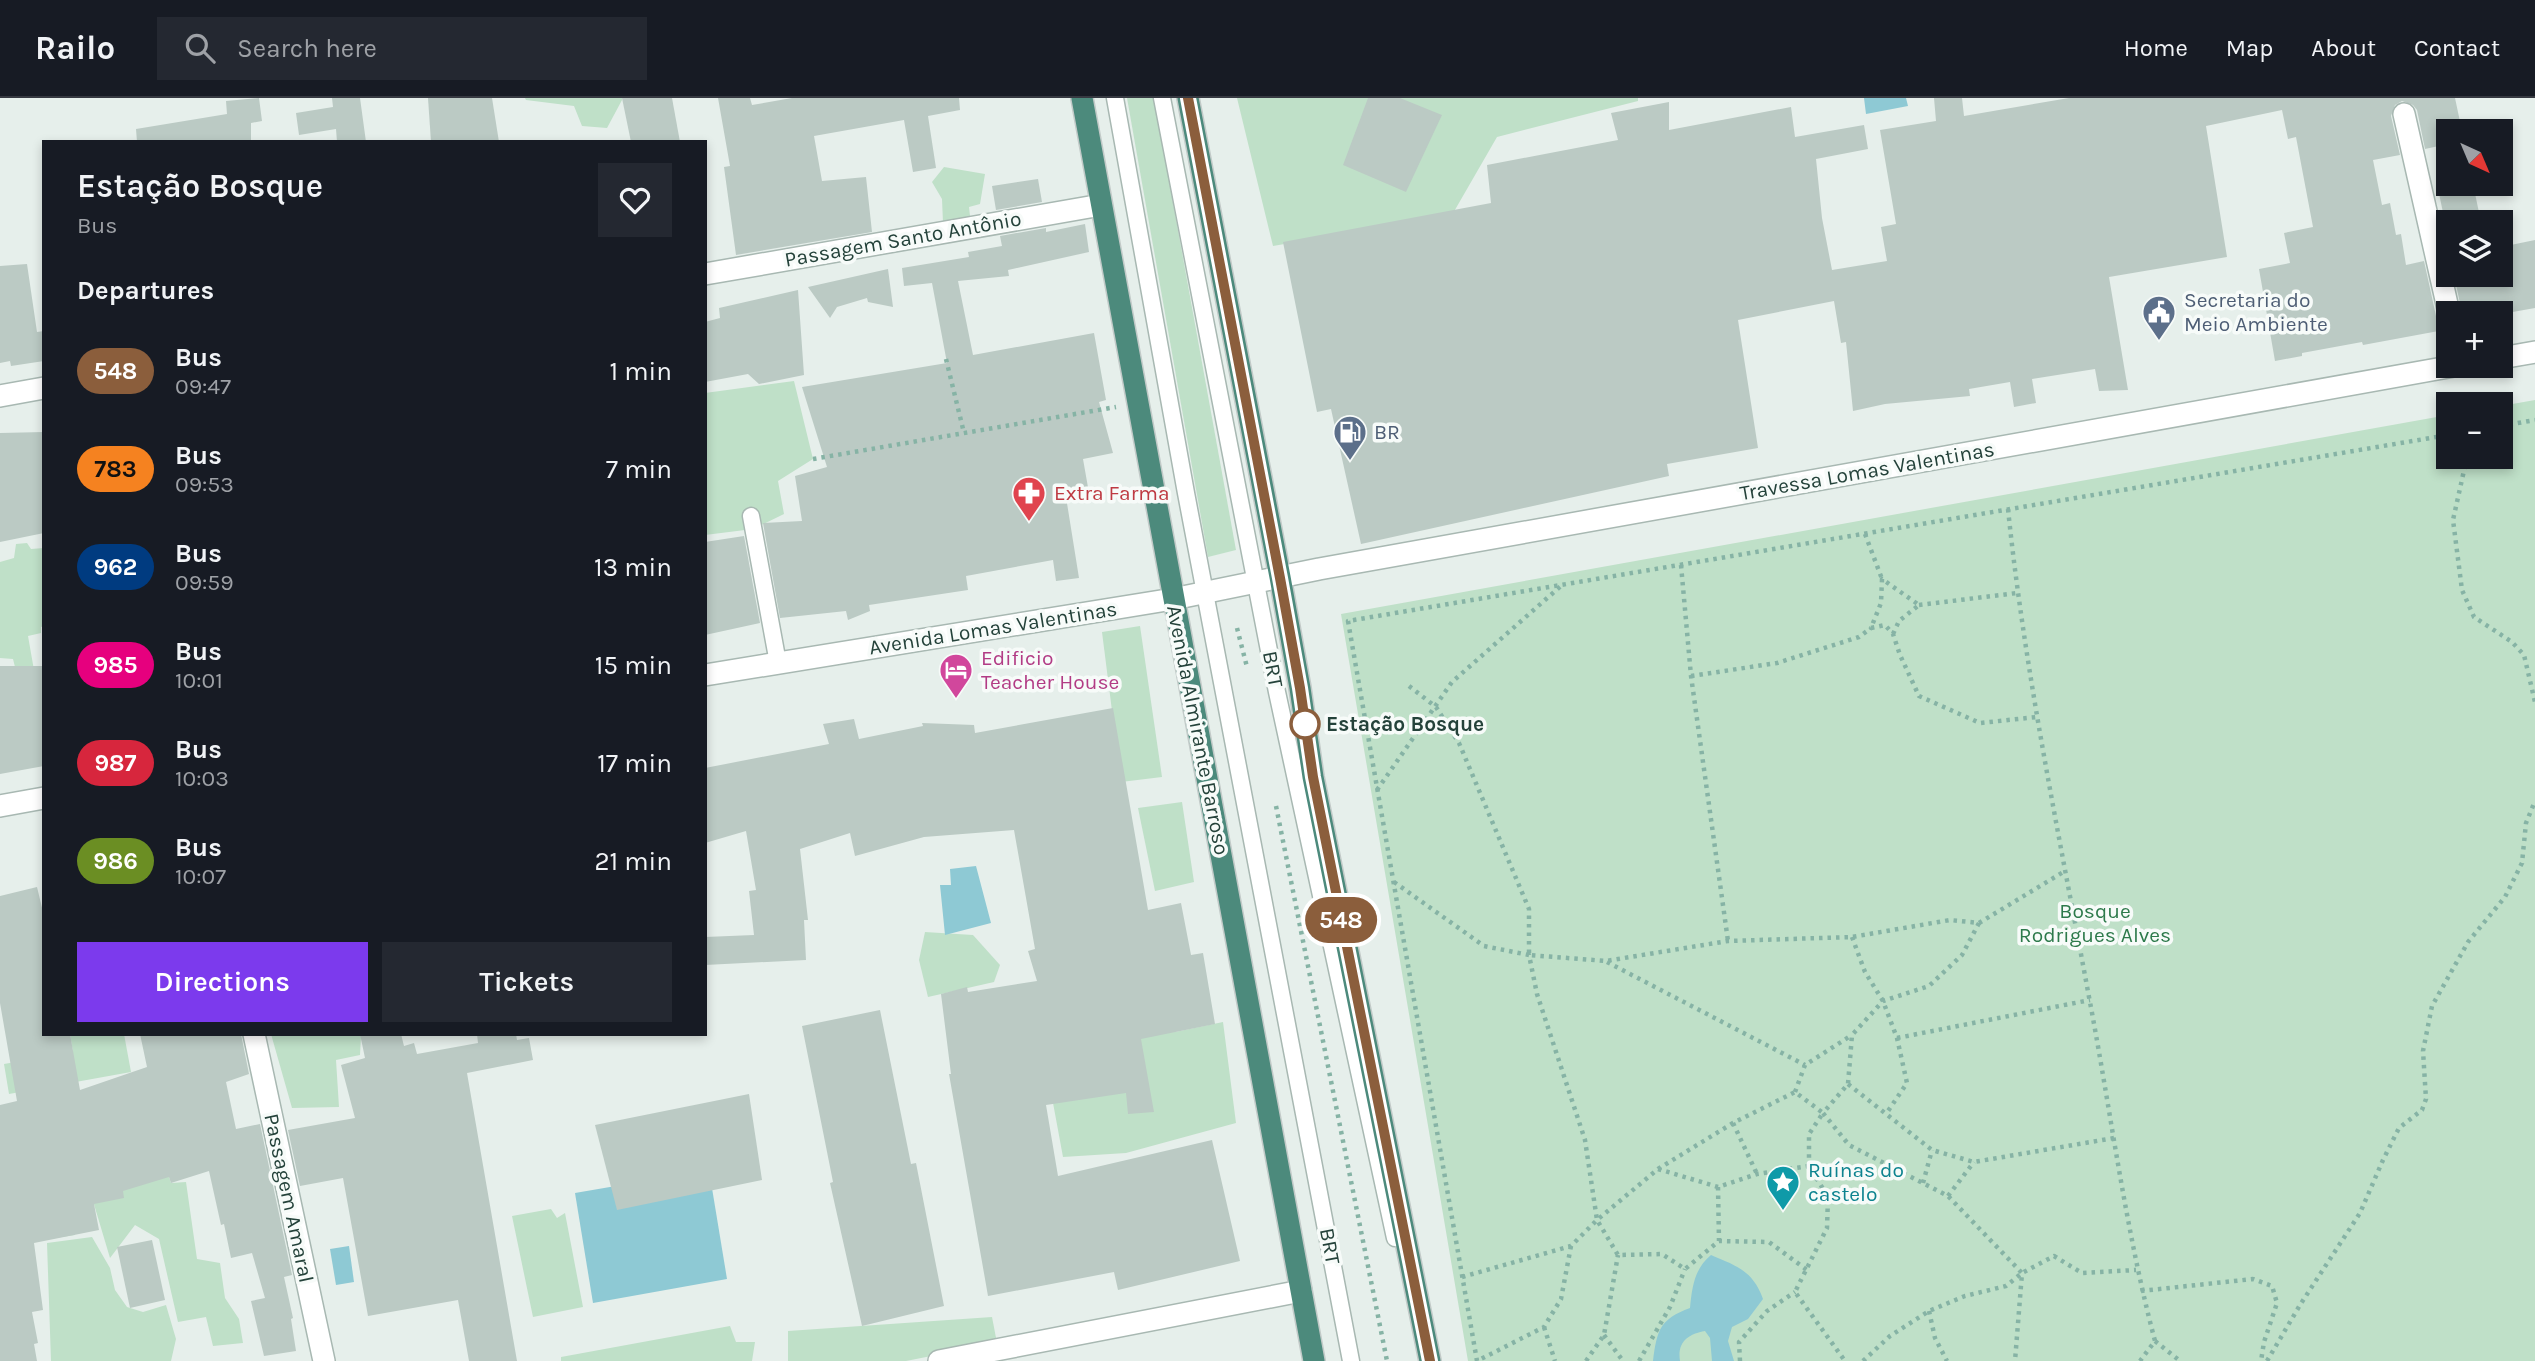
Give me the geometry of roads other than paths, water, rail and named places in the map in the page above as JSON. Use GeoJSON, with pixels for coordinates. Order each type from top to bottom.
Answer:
{"type":"FeatureCollection","features":[{"type":"Feature","properties":{"kind":"highway","name":"Avenida Almirante Barroso"},"geometry":{"type":"LineString","coordinates":[[1082,98],[1314,1361]]}},
{"type":"Feature","properties":{"kind":"highway"},"geometry":{"type":"LineString","coordinates":[[1188,98],[1280,578],[1313,777],[1430,1361]]}},
{"type":"Feature","properties":{"kind":"street"},"geometry":{"type":"LineString","coordinates":[[2404,114],[2446,301]]}},
{"type":"Feature","properties":{"kind":"street","name":"Passagem Santo Antônio"},"geometry":{"type":"LineString","coordinates":[[707,274],[1101,205]]}},
{"type":"Feature","properties":{"kind":"street"},"geometry":{"type":"LineString","coordinates":[[2513,356],[2535,352]]}},
{"type":"Feature","properties":{"kind":"street","name":"Travessa Lomas Valentinas"},"geometry":{"type":"LineString","coordinates":[[1280,578],[2436,369]]}},
{"type":"Feature","properties":{"kind":"street"},"geometry":{"type":"LineString","coordinates":[[0,396],[42,388]]}},
{"type":"Feature","properties":{"kind":"street","name":"Avenida Lomas Valentinas"},"geometry":{"type":"LineString","coordinates":[[707,675],[1173,599],[1280,578]]}},
{"type":"Feature","properties":{"kind":"street"},"geometry":{"type":"LineString","coordinates":[[0,806],[42,798]]}},
{"type":"Feature","properties":{"kind":"street","name":"Passagem Amaral"},"geometry":{"type":"LineString","coordinates":[[254,1036],[324,1361]]}},
{"type":"Feature","properties":{"kind":"street"},"geometry":{"type":"LineString","coordinates":[[939,1361],[1301,1291]]}},
{"type":"Feature","properties":{"kind":"lane","name":"BRT"},"geometry":{"type":"LineString","coordinates":[[1115,98],[1351,1361]]}},
{"type":"Feature","properties":{"kind":"lane","name":"BRT"},"geometry":{"type":"LineString","coordinates":[[1162,98],[1256,584],[1419,1361]]}},
{"type":"Feature","properties":{"kind":"lane"},"geometry":{"type":"LineString","coordinates":[[751,516],[778,663]]}},
{"type":"Feature","properties":{"kind":"water"},"geometry":{"type":"Polygon","coordinates":[[[1864,98],[1906,98],[1908,106],[1866,114],[1864,98]]]}},
{"type":"Feature","properties":{"kind":"water"},"geometry":{"type":"Polygon","coordinates":[[[976,866],[991,923],[945,935],[940,885],[951,885],[950,869],[976,866]]]}},
{"type":"Feature","properties":{"kind":"water"},"geometry":{"type":"Polygon","coordinates":[[[709,1170],[727,1279],[593,1303],[575,1193],[709,1170]]]}},
{"type":"Feature","properties":{"kind":"water"},"geometry":{"type":"Polygon","coordinates":[[[349,1246],[354,1282],[336,1285],[330,1249],[349,1246]]]}},
{"type":"Feature","properties":{"kind":"water"},"geometry":{"type":"Polygon","coordinates":[[[1711,1255],[1736,1266],[1749,1276],[1763,1299],[1748,1319],[1732,1327],[1728,1341],[1734,1361],[1712,1361],[1710,1338],[1705,1331],[1685,1340],[1680,1349],[1680,1361],[1653,1361],[1656,1341],[1662,1327],[1666,1321],[1690,1308],[1697,1273],[1711,1255]]]}},
{"type":"Feature","properties":{"kind":"place","name":"Secretaria do Meio Ambiente"},"geometry":{"type":"Point","coordinates":[2159,342]}},
{"type":"Feature","properties":{"kind":"place","name":"BR"},"geometry":{"type":"Point","coordinates":[1350,462]}},
{"type":"Feature","properties":{"kind":"place","name":"Extra Farma"},"geometry":{"type":"Point","coordinates":[1029,523]}},
{"type":"Feature","properties":{"kind":"place","name":"Edificio Teacher House"},"geometry":{"type":"Point","coordinates":[956,700]}},
{"type":"Feature","properties":{"kind":"place","name":"Estação Bosque"},"geometry":{"type":"Point","coordinates":[1305,724]}},
{"type":"Feature","properties":{"kind":"place","name":"Ruínas do castelo"},"geometry":{"type":"Point","coordinates":[1783,1212]}},
{"type":"Feature","properties":{"kind":"park label","name":"Bosque Rodrigues Alves"},"geometry":{"type":"Point","coordinates":[2095,923]}}]}
